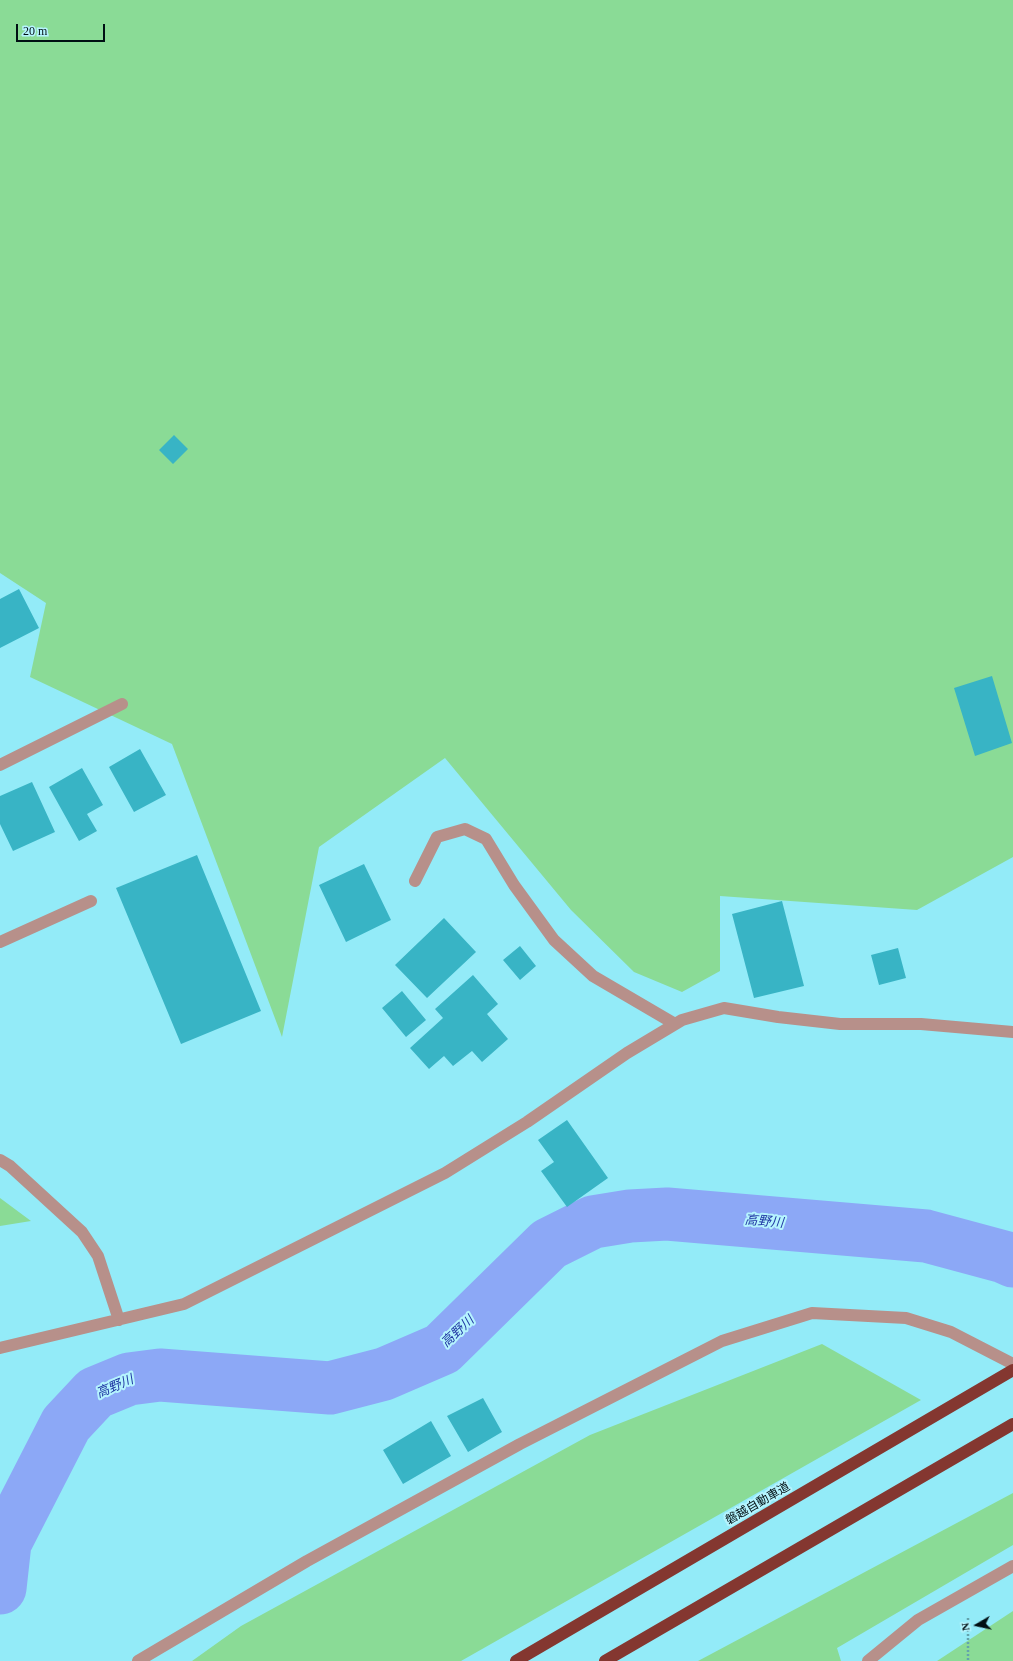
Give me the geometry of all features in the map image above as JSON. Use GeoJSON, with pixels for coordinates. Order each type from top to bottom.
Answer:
{"type":"FeatureCollection","features":[{"type":"Feature","properties":{"kind":"highway","name":"磐越自動車道"},"geometry":{"type":"LineString","coordinates":[[516,1661],[1013,1370]]}},
{"type":"Feature","properties":{"kind":"highway"},"geometry":{"type":"LineString","coordinates":[[605,1661],[1013,1424]]}},
{"type":"Feature","properties":{"kind":"street"},"geometry":{"type":"LineString","coordinates":[[0,765],[122,704]]}},
{"type":"Feature","properties":{"kind":"street"},"geometry":{"type":"LineString","coordinates":[[415,881],[436,837],[465,829],[486,839],[514,885],[554,940],[594,976],[674,1024]]}},
{"type":"Feature","properties":{"kind":"street"},"geometry":{"type":"LineString","coordinates":[[0,942],[91,901]]}},
{"type":"Feature","properties":{"kind":"street"},"geometry":{"type":"LineString","coordinates":[[0,1348],[184,1304],[445,1173],[527,1122],[627,1053],[682,1020],[724,1008],[778,1017],[840,1024],[921,1024],[1013,1032]]}},
{"type":"Feature","properties":{"kind":"street"},"geometry":{"type":"LineString","coordinates":[[0,1160],[10,1166],[82,1232],[98,1256],[119,1320]]}},
{"type":"Feature","properties":{"kind":"street"},"geometry":{"type":"LineString","coordinates":[[138,1661],[307,1561],[520,1444],[722,1341],[812,1313],[906,1318],[951,1332],[1013,1364]]}},
{"type":"Feature","properties":{"kind":"street"},"geometry":{"type":"LineString","coordinates":[[868,1661],[918,1620],[1013,1566]]}},
{"type":"Feature","properties":{"kind":"path"},"geometry":{"type":"LineString","coordinates":[[968,1592],[968,1661]]}},
{"type":"Feature","properties":{"kind":"green space"},"geometry":{"type":"Polygon","coordinates":[[[0,0],[1013,0],[1013,857],[917,910],[720,896],[720,971],[682,992],[634,972],[571,910],[445,758],[319,847],[282,1037],[172,744],[30,677],[46,603],[0,573],[0,0]]]}},
{"type":"Feature","properties":{"kind":"green space"},"geometry":{"type":"Polygon","coordinates":[[[0,1198],[31,1221],[0,1226],[0,1198]]]}},
{"type":"Feature","properties":{"kind":"green space"},"geometry":{"type":"Polygon","coordinates":[[[822,1344],[921,1400],[461,1661],[192,1661],[241,1626],[590,1435],[822,1344]]]}},
{"type":"Feature","properties":{"kind":"green space"},"geometry":{"type":"Polygon","coordinates":[[[1013,1493],[1013,1545],[837,1648],[841,1661],[698,1661],[1013,1493]]]}},
{"type":"Feature","properties":{"kind":"green space"},"geometry":{"type":"Polygon","coordinates":[[[1013,1611],[1013,1661],[937,1661],[1013,1611]]]}},
{"type":"Feature","properties":{"kind":"building"},"geometry":{"type":"Polygon","coordinates":[[[174,435],[188,449],[173,464],[159,450],[174,435]]]}},
{"type":"Feature","properties":{"kind":"building"},"geometry":{"type":"Polygon","coordinates":[[[19,589],[39,628],[0,648],[0,599],[19,589]]]}},
{"type":"Feature","properties":{"kind":"building"},"geometry":{"type":"Polygon","coordinates":[[[992,676],[1012,743],[975,756],[954,688],[992,676]]]}},
{"type":"Feature","properties":{"kind":"building"},"geometry":{"type":"Polygon","coordinates":[[[140,749],[166,795],[134,812],[109,767],[140,749]]]}},
{"type":"Feature","properties":{"kind":"building"},"geometry":{"type":"Polygon","coordinates":[[[82,768],[103,805],[87,814],[97,831],[79,841],[49,787],[82,768]]]}},
{"type":"Feature","properties":{"kind":"building"},"geometry":{"type":"Polygon","coordinates":[[[32,782],[55,832],[13,851],[0,824],[0,796],[32,782]]]}},
{"type":"Feature","properties":{"kind":"building"},"geometry":{"type":"Polygon","coordinates":[[[197,855],[261,1011],[181,1044],[116,888],[197,855]]]}},
{"type":"Feature","properties":{"kind":"building"},"geometry":{"type":"Polygon","coordinates":[[[364,864],[391,920],[346,942],[319,885],[364,864]]]}},
{"type":"Feature","properties":{"kind":"building"},"geometry":{"type":"Polygon","coordinates":[[[782,901],[804,986],[754,998],[732,914],[782,901]]]}},
{"type":"Feature","properties":{"kind":"building"},"geometry":{"type":"Polygon","coordinates":[[[444,918],[476,952],[427,998],[395,965],[444,918]]]}},
{"type":"Feature","properties":{"kind":"building"},"geometry":{"type":"Polygon","coordinates":[[[520,946],[536,966],[520,980],[503,960],[520,946]]]}},
{"type":"Feature","properties":{"kind":"building"},"geometry":{"type":"Polygon","coordinates":[[[898,948],[906,978],[879,985],[871,955],[898,948]]]}},
{"type":"Feature","properties":{"kind":"building"},"geometry":{"type":"Polygon","coordinates":[[[473,975],[498,1004],[487,1014],[508,1039],[482,1062],[472,1051],[453,1066],[444,1056],[429,1069],[410,1048],[443,1018],[435,1009],[473,975]]]}},
{"type":"Feature","properties":{"kind":"building"},"geometry":{"type":"Polygon","coordinates":[[[402,991],[426,1020],[406,1037],[382,1008],[402,991]]]}},
{"type":"Feature","properties":{"kind":"building"},"geometry":{"type":"Polygon","coordinates":[[[567,1120],[608,1178],[567,1207],[541,1171],[554,1162],[538,1140],[567,1120]]]}},
{"type":"Feature","properties":{"kind":"building"},"geometry":{"type":"Polygon","coordinates":[[[483,1398],[502,1432],[468,1452],[447,1416],[483,1398]]]}},
{"type":"Feature","properties":{"kind":"building"},"geometry":{"type":"Polygon","coordinates":[[[431,1421],[451,1456],[403,1484],[383,1450],[431,1421]]]}},
{"type":"Feature","properties":{"kind":"waterway","name":"高野川"},"geometry":{"type":"LineString","coordinates":[[0,1588],[5,1543],[66,1424],[95,1393],[129,1379],[160,1375],[330,1388],[384,1374],[442,1349],[549,1244],[593,1222],[630,1216],[667,1214],[926,1236],[1004,1257],[1013,1261]]}}]}
